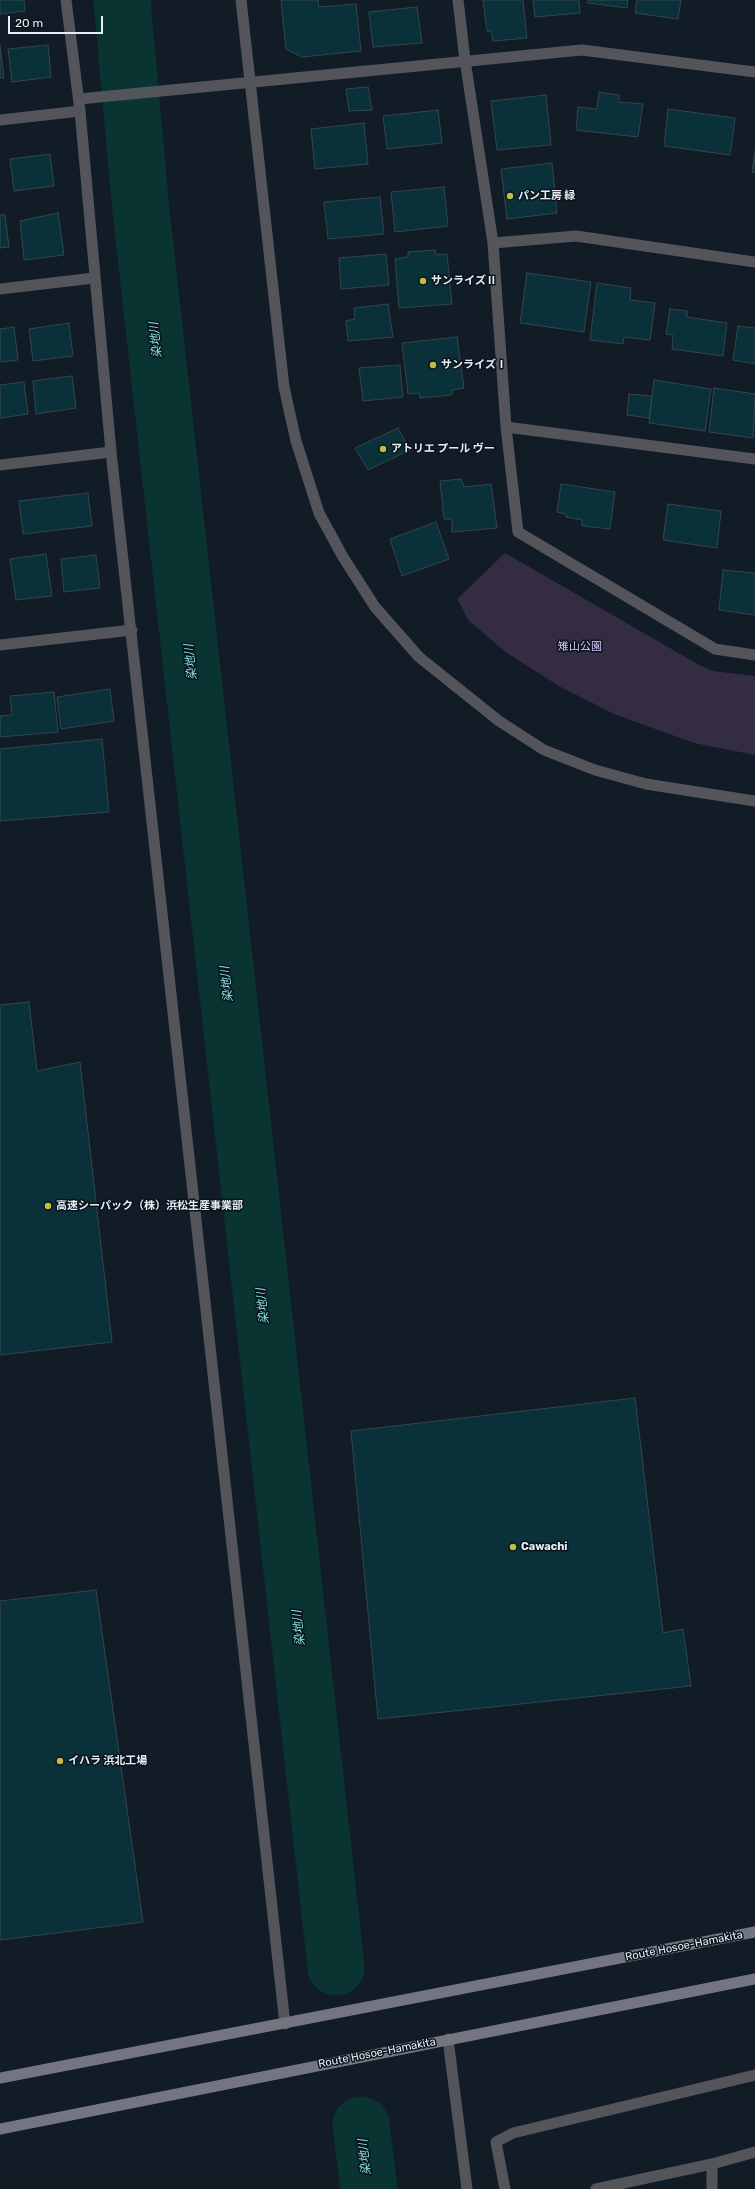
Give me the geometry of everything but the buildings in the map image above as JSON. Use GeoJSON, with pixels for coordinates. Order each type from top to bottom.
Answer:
{"type":"FeatureCollection","features":[{"type":"Feature","properties":{"kind":"main road","name":"Route Hosoe-Hamakita"},"geometry":{"type":"LineString","coordinates":[[0,2078],[755,1932]]}},
{"type":"Feature","properties":{"kind":"main road","name":"Route Hosoe-Hamakita"},"geometry":{"type":"LineString","coordinates":[[0,2129],[755,1979]]}},
{"type":"Feature","properties":{"kind":"street"},"geometry":{"type":"LineString","coordinates":[[66,0],[80,111],[111,452],[132,630],[285,2024]]}},
{"type":"Feature","properties":{"kind":"street"},"geometry":{"type":"LineString","coordinates":[[241,0],[284,387],[296,441],[319,513],[343,557],[374,607],[419,657],[499,721],[544,750],[595,770],[632,781],[755,802]]}},
{"type":"Feature","properties":{"kind":"street"},"geometry":{"type":"LineString","coordinates":[[458,0],[464,60],[493,243],[506,426],[518,532],[715,649],[755,655]]}},
{"type":"Feature","properties":{"kind":"street"},"geometry":{"type":"LineString","coordinates":[[78,99],[464,60],[593,50],[755,72]]}},
{"type":"Feature","properties":{"kind":"street"},"geometry":{"type":"LineString","coordinates":[[0,120],[80,111]]}},
{"type":"Feature","properties":{"kind":"street"},"geometry":{"type":"LineString","coordinates":[[493,243],[576,236],[755,262]]}},
{"type":"Feature","properties":{"kind":"street"},"geometry":{"type":"LineString","coordinates":[[0,289],[94,278]]}},
{"type":"Feature","properties":{"kind":"street"},"geometry":{"type":"LineString","coordinates":[[506,426],[755,459]]}},
{"type":"Feature","properties":{"kind":"street"},"geometry":{"type":"LineString","coordinates":[[0,465],[111,452]]}},
{"type":"Feature","properties":{"kind":"street"},"geometry":{"type":"LineString","coordinates":[[0,645],[132,630]]}},
{"type":"Feature","properties":{"kind":"street"},"geometry":{"type":"LineString","coordinates":[[448,2039],[466,2189]]}},
{"type":"Feature","properties":{"kind":"street"},"geometry":{"type":"LineString","coordinates":[[505,2189],[496,2142],[513,2133],[755,2075]]}},
{"type":"Feature","properties":{"kind":"street"},"geometry":{"type":"LineString","coordinates":[[596,2189],[630,2185],[755,2152]]}},
{"type":"Feature","properties":{"kind":"street"},"geometry":{"type":"LineString","coordinates":[[712,2164],[712,2189]]}},
{"type":"Feature","properties":{"kind":"green space","name":"雉山公園"},"geometry":{"type":"Polygon","coordinates":[[[505,553],[701,666],[713,671],[755,676],[755,755],[694,743],[614,714],[559,686],[507,653],[469,621],[457,599],[505,553]]]}},
{"type":"Feature","properties":{"kind":"waterway","name":"染地川"},"geometry":{"type":"LineString","coordinates":[[122,0],[140,201],[336,1967]]}},
{"type":"Feature","properties":{"kind":"waterway","name":"染地川"},"geometry":{"type":"LineString","coordinates":[[361,2125],[369,2189]]}},
{"type":"Feature","properties":{"kind":"place","name":"パン工房 緑"},"geometry":{"type":"Point","coordinates":[510,196]}},
{"type":"Feature","properties":{"kind":"place","name":"サンライズⅡ"},"geometry":{"type":"Point","coordinates":[423,281]}},
{"type":"Feature","properties":{"kind":"place","name":"サンライズⅠ"},"geometry":{"type":"Point","coordinates":[433,365]}},
{"type":"Feature","properties":{"kind":"place","name":"アトリエ プール ヴー"},"geometry":{"type":"Point","coordinates":[383,449]}},
{"type":"Feature","properties":{"kind":"place","name":"高速シーパック（株）浜松生産事業部"},"geometry":{"type":"Point","coordinates":[48,1206]}},
{"type":"Feature","properties":{"kind":"place","name":"Cawachi"},"geometry":{"type":"Point","coordinates":[513,1547]}},
{"type":"Feature","properties":{"kind":"place","name":"イハラ 浜北工場"},"geometry":{"type":"Point","coordinates":[60,1761]}}]}
